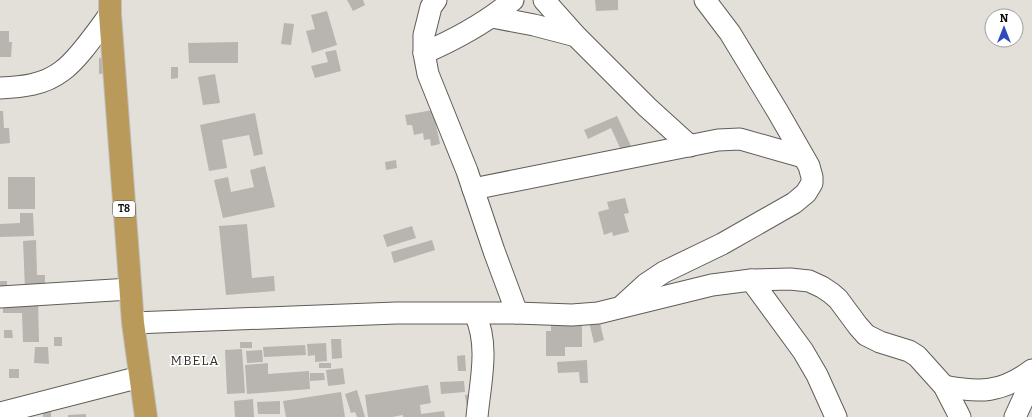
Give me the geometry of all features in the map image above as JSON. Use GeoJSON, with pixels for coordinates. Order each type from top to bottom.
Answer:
{"type":"FeatureCollection","features":[{"type":"Feature","properties":{"kind":"highway","name":"T8"},"geometry":{"type":"LineString","coordinates":[[110,7],[130,289],[133,323],[146,417]]}},
{"type":"Feature","properties":{"kind":"street"},"geometry":{"type":"LineString","coordinates":[[436,0],[431,7],[424,35],[424,54],[428,74],[473,188],[517,313]]}},
{"type":"Feature","properties":{"kind":"street"},"geometry":{"type":"LineString","coordinates":[[424,54],[452,41],[492,17],[513,0]]}},
{"type":"Feature","properties":{"kind":"street"},"geometry":{"type":"LineString","coordinates":[[544,0],[576,36],[690,146]]}},
{"type":"Feature","properties":{"kind":"street"},"geometry":{"type":"LineString","coordinates":[[623,306],[646,284],[664,272],[728,240],[798,200],[806,193],[812,183],[809,166],[778,112],[730,33],[705,0]]}},
{"type":"Feature","properties":{"kind":"street"},"geometry":{"type":"LineString","coordinates":[[0,88],[20,88],[39,83],[63,71],[77,56],[110,7]]}},
{"type":"Feature","properties":{"kind":"street"},"geometry":{"type":"LineString","coordinates":[[492,17],[534,25],[576,36]]}},
{"type":"Feature","properties":{"kind":"street"},"geometry":{"type":"LineString","coordinates":[[473,188],[718,140],[740,140],[803,157]]}},
{"type":"Feature","properties":{"kind":"street"},"geometry":{"type":"LineString","coordinates":[[133,323],[396,313],[517,313],[572,315],[598,313],[712,285],[751,280],[790,279],[809,281],[832,292],[866,335],[880,342],[909,351],[917,356],[944,386],[960,417]]}},
{"type":"Feature","properties":{"kind":"street"},"geometry":{"type":"LineString","coordinates":[[751,280],[803,351],[817,375],[836,417]]}},
{"type":"Feature","properties":{"kind":"street"},"geometry":{"type":"LineString","coordinates":[[0,297],[130,289]]}},
{"type":"Feature","properties":{"kind":"street"},"geometry":{"type":"LineString","coordinates":[[475,314],[480,325],[483,344],[477,417]]}},
{"type":"Feature","properties":{"kind":"street"},"geometry":{"type":"LineString","coordinates":[[964,417],[979,401],[993,390],[1011,383],[1032,370]]}},
{"type":"Feature","properties":{"kind":"street"},"geometry":{"type":"LineString","coordinates":[[0,414],[140,377]]}},
{"type":"Feature","properties":{"kind":"street"},"geometry":{"type":"LineString","coordinates":[[1015,417],[1032,380]]}},
{"type":"Feature","properties":{"kind":"street"},"geometry":{"type":"LineString","coordinates":[[944,386],[966,390],[993,390]]}},
{"type":"Feature","properties":{"kind":"building"},"geometry":{"type":"Polygon","coordinates":[[[347,0],[363,0],[365,5],[353,11],[347,0]]]}},
{"type":"Feature","properties":{"kind":"building"},"geometry":{"type":"Polygon","coordinates":[[[595,0],[618,0],[618,10],[596,11],[595,0]]]}},
{"type":"Feature","properties":{"kind":"building"},"geometry":{"type":"Polygon","coordinates":[[[327,11],[337,45],[312,53],[306,31],[315,29],[311,15],[327,11]]]}},
{"type":"Feature","properties":{"kind":"building"},"geometry":{"type":"Polygon","coordinates":[[[284,23],[294,24],[291,45],[281,44],[284,23]]]}},
{"type":"Feature","properties":{"kind":"building"},"geometry":{"type":"Polygon","coordinates":[[[0,31],[9,31],[9,42],[12,42],[11,57],[0,57],[0,31]]]}},
{"type":"Feature","properties":{"kind":"building"},"geometry":{"type":"Polygon","coordinates":[[[238,42],[238,63],[189,63],[188,43],[238,42]]]}},
{"type":"Feature","properties":{"kind":"building"},"geometry":{"type":"Polygon","coordinates":[[[336,50],[341,71],[315,78],[311,66],[328,62],[325,52],[336,50]]]}},
{"type":"Feature","properties":{"kind":"building"},"geometry":{"type":"Polygon","coordinates":[[[107,57],[108,73],[99,74],[99,58],[107,57]]]}},
{"type":"Feature","properties":{"kind":"building"},"geometry":{"type":"Polygon","coordinates":[[[171,67],[178,67],[178,78],[171,79],[171,67]]]}},
{"type":"Feature","properties":{"kind":"building"},"geometry":{"type":"Polygon","coordinates":[[[215,74],[220,103],[203,105],[198,77],[215,74]]]}},
{"type":"Feature","properties":{"kind":"building"},"geometry":{"type":"Polygon","coordinates":[[[433,110],[440,144],[431,146],[430,139],[424,140],[423,133],[414,135],[412,125],[407,125],[405,115],[433,110]]]}},
{"type":"Feature","properties":{"kind":"building"},"geometry":{"type":"Polygon","coordinates":[[[0,111],[3,111],[4,128],[9,128],[10,143],[0,144],[0,111]]]}},
{"type":"Feature","properties":{"kind":"building"},"geometry":{"type":"Polygon","coordinates":[[[255,113],[263,154],[254,156],[249,135],[222,140],[227,168],[209,171],[200,125],[255,113]]]}},
{"type":"Feature","properties":{"kind":"building"},"geometry":{"type":"Polygon","coordinates":[[[617,116],[631,146],[621,150],[611,128],[588,139],[584,130],[617,116]]]}},
{"type":"Feature","properties":{"kind":"building"},"geometry":{"type":"Polygon","coordinates":[[[396,160],[397,168],[386,170],[385,162],[396,160]]]}},
{"type":"Feature","properties":{"kind":"building"},"geometry":{"type":"Polygon","coordinates":[[[265,166],[275,207],[223,218],[214,180],[228,177],[231,192],[254,187],[250,170],[265,166]]]}},
{"type":"Feature","properties":{"kind":"building"},"geometry":{"type":"Polygon","coordinates":[[[8,177],[35,177],[35,209],[8,209],[8,177]]]}},
{"type":"Feature","properties":{"kind":"building"},"geometry":{"type":"Polygon","coordinates":[[[625,198],[629,213],[624,214],[629,232],[613,236],[612,232],[604,235],[598,212],[609,209],[607,202],[625,198]]]}},
{"type":"Feature","properties":{"kind":"building"},"geometry":{"type":"Polygon","coordinates":[[[20,213],[33,213],[34,236],[0,237],[0,224],[20,223],[20,213]]]}},
{"type":"Feature","properties":{"kind":"building"},"geometry":{"type":"Polygon","coordinates":[[[247,224],[252,278],[274,276],[275,291],[226,295],[219,226],[247,224]]]}},
{"type":"Feature","properties":{"kind":"building"},"geometry":{"type":"Polygon","coordinates":[[[412,226],[416,238],[387,247],[383,235],[412,226]]]}},
{"type":"Feature","properties":{"kind":"building"},"geometry":{"type":"Polygon","coordinates":[[[36,240],[37,275],[45,275],[45,288],[25,289],[23,241],[36,240]]]}},
{"type":"Feature","properties":{"kind":"building"},"geometry":{"type":"Polygon","coordinates":[[[432,240],[435,250],[394,263],[391,252],[432,240]]]}},
{"type":"Feature","properties":{"kind":"building"},"geometry":{"type":"Polygon","coordinates":[[[0,281],[7,281],[7,293],[0,293],[0,281]]]}},
{"type":"Feature","properties":{"kind":"building"},"geometry":{"type":"Polygon","coordinates":[[[38,299],[39,342],[23,342],[22,313],[3,313],[3,304],[38,299]]]}},
{"type":"Feature","properties":{"kind":"building"},"geometry":{"type":"Polygon","coordinates":[[[599,319],[604,340],[594,343],[589,322],[599,319]]]}},
{"type":"Feature","properties":{"kind":"building"},"geometry":{"type":"Polygon","coordinates":[[[582,320],[582,347],[565,347],[565,356],[546,356],[546,331],[551,331],[551,324],[582,320]]]}},
{"type":"Feature","properties":{"kind":"building"},"geometry":{"type":"Polygon","coordinates":[[[4,330],[12,330],[13,338],[4,338],[4,330]]]}},
{"type":"Feature","properties":{"kind":"building"},"geometry":{"type":"Polygon","coordinates":[[[54,337],[62,337],[62,346],[54,346],[54,337]]]}},
{"type":"Feature","properties":{"kind":"building"},"geometry":{"type":"Polygon","coordinates":[[[331,339],[341,339],[342,358],[332,359],[331,339]]]}},
{"type":"Feature","properties":{"kind":"building"},"geometry":{"type":"Polygon","coordinates":[[[240,342],[252,342],[252,348],[240,348],[240,342]]]}},
{"type":"Feature","properties":{"kind":"building"},"geometry":{"type":"Polygon","coordinates":[[[326,343],[327,361],[315,362],[315,355],[308,356],[307,344],[326,343]]]}},
{"type":"Feature","properties":{"kind":"building"},"geometry":{"type":"Polygon","coordinates":[[[305,345],[306,355],[264,357],[263,347],[305,345]]]}},
{"type":"Feature","properties":{"kind":"building"},"geometry":{"type":"Polygon","coordinates":[[[35,347],[48,347],[49,364],[34,363],[35,347]]]}},
{"type":"Feature","properties":{"kind":"building"},"geometry":{"type":"Polygon","coordinates":[[[242,349],[245,393],[227,394],[225,350],[242,349]]]}},
{"type":"Feature","properties":{"kind":"building"},"geometry":{"type":"Polygon","coordinates":[[[262,350],[263,362],[247,363],[246,351],[262,350]]]}},
{"type":"Feature","properties":{"kind":"building"},"geometry":{"type":"Polygon","coordinates":[[[465,355],[466,371],[458,371],[457,356],[465,355]]]}},
{"type":"Feature","properties":{"kind":"building"},"geometry":{"type":"Polygon","coordinates":[[[587,360],[588,383],[580,383],[579,372],[558,373],[557,362],[587,360]]]}},
{"type":"Feature","properties":{"kind":"building"},"geometry":{"type":"Polygon","coordinates":[[[268,363],[268,374],[309,371],[310,389],[247,394],[245,365],[268,363]]]}},
{"type":"Feature","properties":{"kind":"building"},"geometry":{"type":"Polygon","coordinates":[[[319,363],[331,363],[331,368],[319,368],[319,363]]]}},
{"type":"Feature","properties":{"kind":"building"},"geometry":{"type":"Polygon","coordinates":[[[343,368],[345,384],[328,386],[326,370],[343,368]]]}},
{"type":"Feature","properties":{"kind":"building"},"geometry":{"type":"Polygon","coordinates":[[[9,369],[19,369],[19,378],[9,378],[9,369]]]}},
{"type":"Feature","properties":{"kind":"building"},"geometry":{"type":"Polygon","coordinates":[[[310,373],[324,373],[325,380],[310,381],[310,373]]]}},
{"type":"Feature","properties":{"kind":"building"},"geometry":{"type":"Polygon","coordinates":[[[464,381],[465,392],[441,394],[440,382],[464,381]]]}},
{"type":"Feature","properties":{"kind":"building"},"geometry":{"type":"Polygon","coordinates":[[[428,385],[431,403],[420,405],[421,414],[444,411],[445,417],[403,417],[403,415],[392,417],[368,417],[365,395],[428,385]]]}},
{"type":"Feature","properties":{"kind":"building"},"geometry":{"type":"Polygon","coordinates":[[[357,390],[365,417],[357,417],[355,412],[351,413],[345,394],[357,390]]]}},
{"type":"Feature","properties":{"kind":"building"},"geometry":{"type":"Polygon","coordinates":[[[341,392],[345,417],[286,417],[283,401],[341,392]]]}},
{"type":"Feature","properties":{"kind":"building"},"geometry":{"type":"Polygon","coordinates":[[[471,394],[473,408],[467,408],[465,395],[471,394]]]}},
{"type":"Feature","properties":{"kind":"building"},"geometry":{"type":"Polygon","coordinates":[[[253,399],[254,417],[235,417],[234,401],[253,399]]]}},
{"type":"Feature","properties":{"kind":"building"},"geometry":{"type":"Polygon","coordinates":[[[280,401],[280,414],[258,414],[257,402],[280,401]]]}},
{"type":"Feature","properties":{"kind":"building"},"geometry":{"type":"Polygon","coordinates":[[[43,412],[51,412],[51,417],[43,417],[43,412]]]}},
{"type":"Feature","properties":{"kind":"building"},"geometry":{"type":"Polygon","coordinates":[[[86,414],[86,417],[68,417],[68,415],[86,414]]]}},
{"type":"Feature","properties":{"kind":"district","name":"MBELA"},"geometry":{"type":"Point","coordinates":[195,360]}}]}
